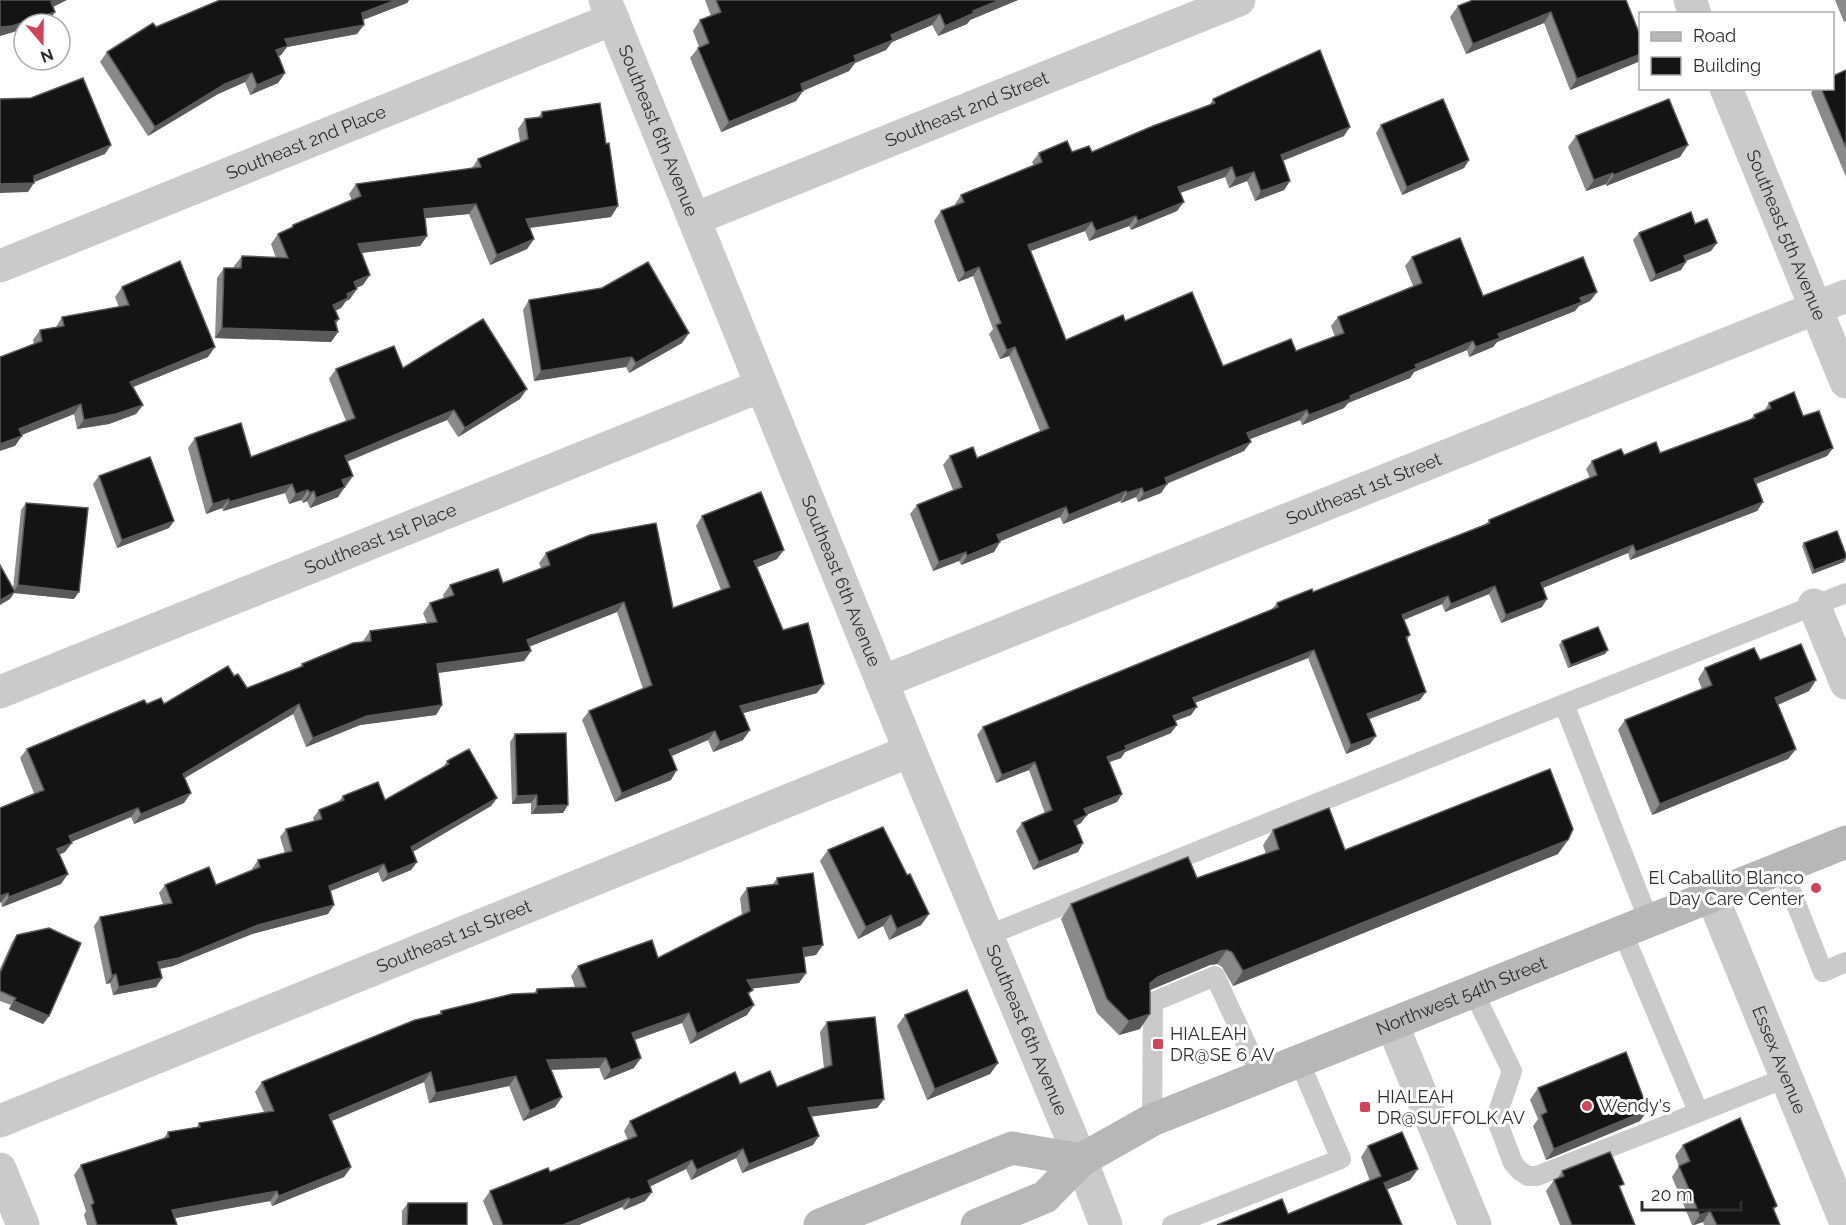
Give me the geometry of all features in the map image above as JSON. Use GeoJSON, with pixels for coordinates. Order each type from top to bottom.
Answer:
{"type":"FeatureCollection","features":[{"type":"Feature","properties":{"kind":"main road","name":"Northwest 54th Street"},"geometry":{"type":"LineString","coordinates":[[977,1225],[1046,1197],[1081,1160],[1152,1120],[1846,842]]}},
{"type":"Feature","properties":{"kind":"main road"},"geometry":{"type":"LineString","coordinates":[[820,1225],[1012,1148],[1081,1160]]}},
{"type":"Feature","properties":{"kind":"street","name":"Southeast 2nd Street"},"geometry":{"type":"LineString","coordinates":[[694,219],[1239,0]]}},
{"type":"Feature","properties":{"kind":"street","name":"Southeast 6th Avenue"},"geometry":{"type":"LineString","coordinates":[[609,9],[910,751],[1106,1225]]}},
{"type":"Feature","properties":{"kind":"street","name":"Southeast 2nd Place"},"geometry":{"type":"LineString","coordinates":[[0,266],[609,9]]}},
{"type":"Feature","properties":{"kind":"street","name":"Southeast 5th Avenue"},"geometry":{"type":"LineString","coordinates":[[1727,90],[1846,382]]}},
{"type":"Feature","properties":{"kind":"street","name":"Southeast 1st Street"},"geometry":{"type":"LineString","coordinates":[[882,682],[1846,296]]}},
{"type":"Feature","properties":{"kind":"street","name":"Southeast 1st Place"},"geometry":{"type":"LineString","coordinates":[[0,692],[761,386]]}},
{"type":"Feature","properties":{"kind":"street"},"geometry":{"type":"LineString","coordinates":[[1814,605],[1846,683]]}},
{"type":"Feature","properties":{"kind":"street","name":"Southeast 1st Street"},"geometry":{"type":"LineString","coordinates":[[0,1121],[910,751]]}},
{"type":"Feature","properties":{"kind":"street","name":"Essex Avenue"},"geometry":{"type":"LineString","coordinates":[[1712,896],[1846,1223]]}},
{"type":"Feature","properties":{"kind":"street"},"geometry":{"type":"LineString","coordinates":[[1392,1024],[1474,1225]]}},
{"type":"Feature","properties":{"kind":"street"},"geometry":{"type":"LineString","coordinates":[[0,1168],[23,1225]]}},
{"type":"Feature","properties":{"kind":"lane"},"geometry":{"type":"LineString","coordinates":[[986,936],[1846,593]]}},
{"type":"Feature","properties":{"kind":"lane"},"geometry":{"type":"LineString","coordinates":[[1564,704],[1635,926],[1698,1112]]}},
{"type":"Feature","properties":{"kind":"lane"},"geometry":{"type":"LineString","coordinates":[[1782,868],[1823,972],[1846,962]]}},
{"type":"Feature","properties":{"kind":"lane"},"geometry":{"type":"LineString","coordinates":[[1152,1120],[1153,1002],[1215,976],[1261,1076]]}},
{"type":"Feature","properties":{"kind":"lane"},"geometry":{"type":"LineString","coordinates":[[1473,991],[1512,1071],[1496,1118],[1513,1163],[1528,1176],[1537,1176],[1786,1078]]}},
{"type":"Feature","properties":{"kind":"lane"},"geometry":{"type":"LineString","coordinates":[[1172,1225],[1341,1159],[1299,1061]]}},
{"type":"Feature","properties":{"kind":"building"},"geometry":{"type":"Polygon","coordinates":[[[0,0],[55,0],[51,2],[55,12],[12,12],[12,26],[0,27],[0,0]]]}},
{"type":"Feature","properties":{"kind":"building"},"geometry":{"type":"Polygon","coordinates":[[[220,0],[396,0],[362,13],[364,25],[285,39],[288,46],[276,50],[285,73],[257,85],[252,73],[225,84],[155,127],[107,52],[153,23],[156,27],[220,0]]]}},
{"type":"Feature","properties":{"kind":"building"},"geometry":{"type":"Polygon","coordinates":[[[716,0],[1000,0],[945,26],[940,14],[891,35],[893,40],[854,56],[856,61],[801,84],[803,91],[729,122],[698,48],[709,43],[700,20],[721,12],[716,0]]]}},
{"type":"Feature","properties":{"kind":"building"},"geometry":{"type":"Polygon","coordinates":[[[1473,0],[1626,0],[1639,33],[1639,55],[1577,79],[1551,12],[1473,44],[1458,6],[1473,0]]]}},
{"type":"Feature","properties":{"kind":"building"},"geometry":{"type":"Polygon","coordinates":[[[1320,50],[1350,127],[1281,155],[1290,181],[1261,191],[1254,172],[1236,178],[1232,167],[1178,187],[1184,202],[1138,221],[1136,216],[1096,231],[1092,222],[1028,245],[1066,340],[1123,315],[1125,321],[1192,292],[1223,366],[1291,339],[1296,351],[1344,333],[1338,317],[1422,283],[1412,257],[1460,238],[1483,296],[1583,257],[1597,292],[1580,298],[1582,302],[1498,334],[1500,338],[1476,347],[1473,341],[1415,365],[1417,368],[1350,396],[1351,399],[1309,415],[1307,410],[1247,433],[1251,442],[1165,478],[1167,484],[1144,493],[1142,488],[1127,493],[1126,491],[1069,515],[1066,507],[997,535],[1000,542],[967,556],[966,552],[939,562],[917,505],[962,487],[950,456],[973,447],[977,458],[1049,428],[1015,347],[1007,350],[996,325],[1001,323],[979,267],[965,273],[941,211],[964,202],[961,195],[1042,162],[1039,153],[1067,141],[1072,152],[1089,146],[1092,152],[1215,103],[1213,99],[1320,50]]]}},
{"type":"Feature","properties":{"kind":"building"},"geometry":{"type":"Polygon","coordinates":[[[1846,70],[1846,148],[1822,90],[1834,90],[1834,76],[1846,70]]]}},
{"type":"Feature","properties":{"kind":"building"},"geometry":{"type":"Polygon","coordinates":[[[83,78],[111,145],[34,176],[34,183],[0,184],[0,99],[31,98],[83,78]]]}},
{"type":"Feature","properties":{"kind":"building"},"geometry":{"type":"Polygon","coordinates":[[[1443,99],[1469,160],[1407,187],[1381,125],[1443,99]]]}},
{"type":"Feature","properties":{"kind":"building"},"geometry":{"type":"Polygon","coordinates":[[[1669,99],[1688,145],[1614,175],[1613,173],[1594,180],[1576,136],[1669,99]]]}},
{"type":"Feature","properties":{"kind":"building"},"geometry":{"type":"Polygon","coordinates":[[[600,103],[606,144],[609,143],[618,206],[526,219],[534,239],[497,255],[476,204],[424,209],[427,236],[358,244],[370,275],[354,282],[357,289],[347,294],[348,298],[333,305],[339,319],[335,321],[338,332],[222,328],[224,268],[241,268],[242,256],[288,258],[278,234],[293,225],[361,196],[356,184],[481,167],[478,159],[528,139],[525,119],[542,117],[542,112],[600,103]]]}},
{"type":"Feature","properties":{"kind":"building"},"geometry":{"type":"Polygon","coordinates":[[[1691,212],[1695,224],[1707,219],[1717,243],[1684,256],[1686,262],[1656,275],[1639,233],[1691,212]]]}},
{"type":"Feature","properties":{"kind":"building"},"geometry":{"type":"Polygon","coordinates":[[[180,261],[215,347],[130,382],[143,405],[116,414],[84,420],[81,404],[19,429],[22,436],[0,444],[0,357],[42,341],[40,330],[64,326],[62,317],[129,305],[122,287],[180,261]]]}},
{"type":"Feature","properties":{"kind":"building"},"geometry":{"type":"Polygon","coordinates":[[[648,262],[689,333],[636,363],[632,357],[541,371],[529,300],[602,288],[648,262]]]}},
{"type":"Feature","properties":{"kind":"building"},"geometry":{"type":"Polygon","coordinates":[[[483,319],[527,389],[465,428],[454,410],[345,456],[353,476],[342,480],[345,487],[316,498],[314,491],[310,493],[308,490],[296,494],[292,484],[229,502],[229,499],[213,504],[195,438],[241,423],[251,457],[355,418],[336,369],[394,346],[403,368],[483,319]]]}},
{"type":"Feature","properties":{"kind":"building"},"geometry":{"type":"Polygon","coordinates":[[[1794,392],[1803,416],[1819,411],[1833,448],[1754,479],[1763,502],[1636,552],[1633,545],[1541,583],[1547,599],[1506,615],[1495,586],[1451,604],[1448,596],[1402,615],[1410,635],[1406,637],[1426,692],[1367,714],[1376,736],[1351,745],[1314,650],[1193,698],[1197,707],[1173,716],[1177,725],[1125,746],[1127,749],[1107,757],[1122,794],[1084,809],[1087,815],[1074,821],[1083,843],[1039,862],[1022,823],[1052,810],[1035,762],[1002,775],[983,727],[1278,607],[1277,603],[1312,589],[1313,592],[1490,523],[1489,520],[1597,475],[1592,461],[1621,449],[1624,455],[1656,442],[1660,453],[1755,418],[1754,415],[1771,408],[1769,403],[1794,392]]]}},
{"type":"Feature","properties":{"kind":"building"},"geometry":{"type":"Polygon","coordinates":[[[150,457],[174,521],[122,540],[99,476],[150,457]]]}},
{"type":"Feature","properties":{"kind":"building"},"geometry":{"type":"Polygon","coordinates":[[[761,492],[784,550],[754,561],[783,630],[808,623],[824,684],[740,706],[750,730],[720,742],[715,731],[669,750],[677,770],[622,793],[589,711],[652,685],[624,602],[527,640],[531,651],[437,664],[442,705],[367,716],[313,738],[299,704],[183,774],[191,793],[141,814],[138,808],[69,836],[72,843],[57,849],[68,874],[9,897],[8,893],[0,896],[0,808],[44,790],[27,749],[144,700],[147,704],[161,698],[164,704],[228,666],[234,676],[238,674],[247,688],[353,643],[371,641],[370,631],[437,622],[430,603],[454,595],[450,585],[498,569],[503,583],[550,565],[546,553],[590,535],[656,523],[673,608],[730,587],[702,516],[761,492]]]}},
{"type":"Feature","properties":{"kind":"building"},"geometry":{"type":"Polygon","coordinates":[[[26,503],[88,508],[79,592],[18,585],[26,503]]]}},
{"type":"Feature","properties":{"kind":"building"},"geometry":{"type":"Polygon","coordinates":[[[1837,531],[1846,558],[1814,570],[1804,543],[1837,531]]]}},
{"type":"Feature","properties":{"kind":"building"},"geometry":{"type":"Polygon","coordinates":[[[0,565],[15,592],[0,600],[0,565]]]}},
{"type":"Feature","properties":{"kind":"building"},"geometry":{"type":"Polygon","coordinates":[[[1598,627],[1608,650],[1571,665],[1562,641],[1598,627]]]}},
{"type":"Feature","properties":{"kind":"building"},"geometry":{"type":"Polygon","coordinates":[[[1801,644],[1816,680],[1775,698],[1796,749],[1660,804],[1625,720],[1712,685],[1705,668],[1754,648],[1760,660],[1801,644]]]}},
{"type":"Feature","properties":{"kind":"building"},"geometry":{"type":"Polygon","coordinates":[[[566,733],[568,805],[537,806],[537,795],[517,796],[515,734],[566,733]]]}},
{"type":"Feature","properties":{"kind":"building"},"geometry":{"type":"Polygon","coordinates":[[[469,749],[497,798],[411,847],[417,862],[388,874],[384,864],[329,886],[334,905],[258,925],[179,958],[158,962],[162,978],[119,987],[116,974],[112,976],[100,917],[172,903],[165,885],[209,867],[216,885],[260,867],[258,860],[292,851],[286,829],[322,819],[319,810],[344,800],[343,796],[378,782],[385,800],[449,764],[447,761],[469,749]]]}},
{"type":"Feature","properties":{"kind":"building"},"geometry":{"type":"Polygon","coordinates":[[[1550,769],[1573,829],[1568,840],[1243,971],[1232,952],[1220,951],[1158,977],[1150,983],[1150,1014],[1129,1021],[1107,999],[1071,904],[1188,857],[1197,878],[1279,849],[1273,830],[1329,808],[1345,850],[1550,769]]]}},
{"type":"Feature","properties":{"kind":"building"},"geometry":{"type":"Polygon","coordinates":[[[883,827],[907,875],[910,874],[929,914],[897,929],[891,915],[866,927],[828,850],[883,827]]]}},
{"type":"Feature","properties":{"kind":"building"},"geometry":{"type":"Polygon","coordinates":[[[813,873],[823,945],[803,948],[806,973],[747,980],[753,990],[748,993],[754,1005],[697,1034],[689,1013],[632,1033],[641,1058],[611,1070],[606,1058],[547,1060],[562,1097],[530,1111],[516,1076],[436,1093],[431,1072],[329,1115],[351,1167],[279,1196],[277,1191],[172,1210],[177,1225],[97,1225],[91,1205],[94,1203],[81,1165],[169,1137],[168,1132],[200,1127],[199,1123],[274,1111],[262,1082],[415,1020],[442,1014],[441,1011],[512,994],[537,993],[537,989],[586,987],[578,966],[652,940],[658,958],[750,911],[747,888],[778,884],[777,878],[813,873]]]}},
{"type":"Feature","properties":{"kind":"building"},"geometry":{"type":"Polygon","coordinates":[[[49,928],[81,943],[49,1016],[14,1001],[16,998],[0,991],[0,973],[17,935],[49,928]]]}},
{"type":"Feature","properties":{"kind":"building"},"geometry":{"type":"Polygon","coordinates":[[[967,990],[998,1063],[935,1089],[905,1015],[967,990]]]}},
{"type":"Feature","properties":{"kind":"building"},"geometry":{"type":"Polygon","coordinates":[[[875,1017],[884,1099],[808,1108],[819,1136],[749,1164],[743,1149],[697,1170],[692,1160],[648,1181],[652,1192],[630,1200],[629,1198],[563,1225],[503,1225],[490,1191],[548,1168],[550,1172],[637,1136],[630,1121],[735,1072],[740,1084],[770,1071],[777,1087],[832,1065],[827,1022],[875,1017]]]}},
{"type":"Feature","properties":{"kind":"building"},"geometry":{"type":"Polygon","coordinates":[[[1626,1052],[1648,1110],[1554,1149],[1541,1115],[1547,1112],[1538,1088],[1626,1052]]]}},
{"type":"Feature","properties":{"kind":"building"},"geometry":{"type":"Polygon","coordinates":[[[1740,1118],[1777,1206],[1773,1208],[1780,1225],[1717,1225],[1710,1211],[1700,1215],[1679,1166],[1690,1161],[1683,1145],[1740,1118]]]}},
{"type":"Feature","properties":{"kind":"building"},"geometry":{"type":"Polygon","coordinates":[[[1402,1132],[1418,1169],[1384,1183],[1402,1225],[1217,1225],[1282,1199],[1288,1214],[1381,1176],[1368,1146],[1402,1132]]]}},
{"type":"Feature","properties":{"kind":"building"},"geometry":{"type":"Polygon","coordinates":[[[1610,1152],[1624,1184],[1619,1186],[1635,1225],[1572,1225],[1554,1180],[1564,1176],[1562,1171],[1610,1152]]]}},
{"type":"Feature","properties":{"kind":"building"},"geometry":{"type":"Polygon","coordinates":[[[408,1203],[467,1203],[467,1225],[407,1225],[408,1203]]]}},
{"type":"Feature","properties":{"kind":"place","name":"El Caballito Blanco Day Care Center"},"geometry":{"type":"Point","coordinates":[1816,888]}},
{"type":"Feature","properties":{"kind":"place","name":"HIALEAH DR@SE 6 AV"},"geometry":{"type":"Point","coordinates":[1158,1044]}},
{"type":"Feature","properties":{"kind":"place","name":"Wendy's"},"geometry":{"type":"Point","coordinates":[1587,1106]}},
{"type":"Feature","properties":{"kind":"place","name":"HIALEAH DR@SUFFOLK AV"},"geometry":{"type":"Point","coordinates":[1365,1107]}}]}
